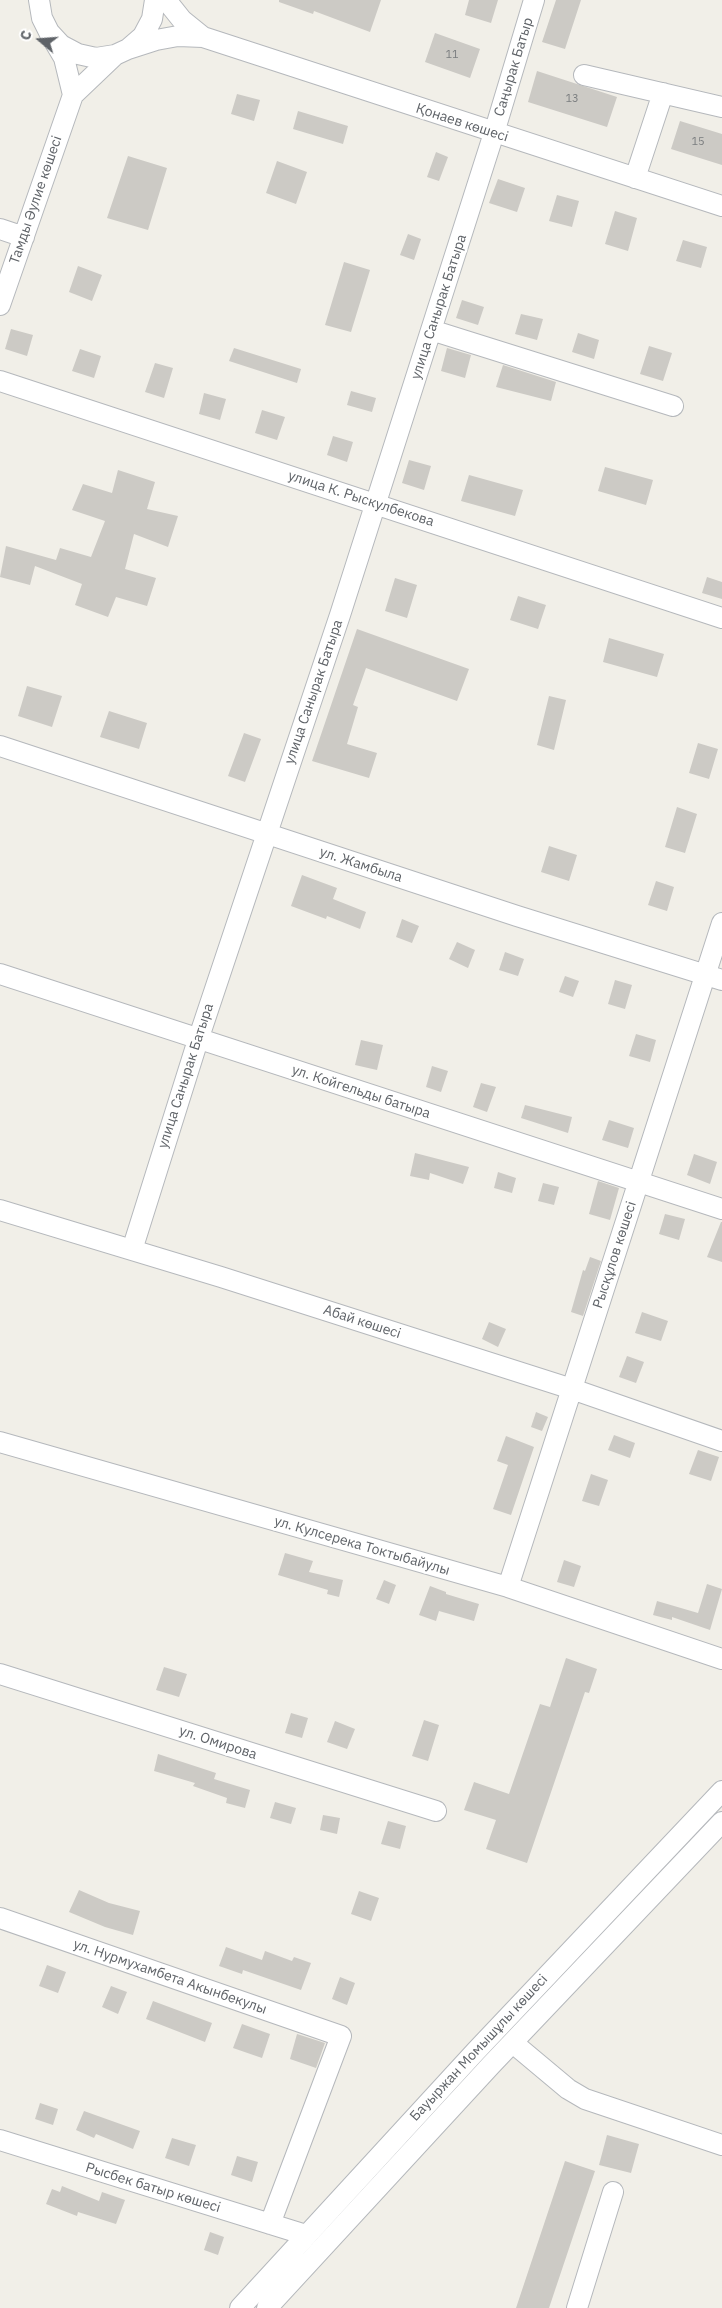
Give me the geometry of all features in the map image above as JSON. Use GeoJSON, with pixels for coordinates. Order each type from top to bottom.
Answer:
{"type":"FeatureCollection","features":[{"type":"Feature","properties":{"kind":"street"},"geometry":{"type":"LineString","coordinates":[[31,0],[61,45],[78,54],[96,58],[121,52]]}},
{"type":"Feature","properties":{"kind":"street"},"geometry":{"type":"LineString","coordinates":[[73,95],[98,68],[143,36],[152,19],[155,0]]}},
{"type":"Feature","properties":{"kind":"street","name":"Қонаев көшесі"},"geometry":{"type":"LineString","coordinates":[[166,0],[182,20],[203,37]]}},
{"type":"Feature","properties":{"kind":"street","name":"Саңырак Батыр"},"geometry":{"type":"LineString","coordinates":[[494,133],[534,0]]}},
{"type":"Feature","properties":{"kind":"street"},"geometry":{"type":"LineString","coordinates":[[43,17],[64,58],[73,95]]}},
{"type":"Feature","properties":{"kind":"street","name":"Қонаев көшесі"},"geometry":{"type":"LineString","coordinates":[[121,52],[156,40],[178,36],[203,37],[722,206]]}},
{"type":"Feature","properties":{"kind":"street"},"geometry":{"type":"LineString","coordinates":[[584,74],[722,107]]}},
{"type":"Feature","properties":{"kind":"street"},"geometry":{"type":"LineString","coordinates":[[635,178],[663,93]]}},
{"type":"Feature","properties":{"kind":"street","name":"Тамды Әулие көшесі"},"geometry":{"type":"LineString","coordinates":[[0,304],[73,95]]}},
{"type":"Feature","properties":{"kind":"street","name":"улица Санырак Батыра"},"geometry":{"type":"LineString","coordinates":[[132,1250],[198,1040],[376,504],[494,133]]}},
{"type":"Feature","properties":{"kind":"street"},"geometry":{"type":"LineString","coordinates":[[0,229],[24,236]]}},
{"type":"Feature","properties":{"kind":"street"},"geometry":{"type":"LineString","coordinates":[[431,330],[673,406]]}},
{"type":"Feature","properties":{"kind":"street","name":"улица К. Рыскулбекова"},"geometry":{"type":"LineString","coordinates":[[0,381],[722,618]]}},
{"type":"Feature","properties":{"kind":"street","name":"ул. Жамбыла"},"geometry":{"type":"LineString","coordinates":[[0,746],[714,978]]}},
{"type":"Feature","properties":{"kind":"street","name":"Рысқұлов көшесі"},"geometry":{"type":"LineString","coordinates":[[508,1587],[639,1182],[714,978],[722,923]]}},
{"type":"Feature","properties":{"kind":"street","name":"ул. Койгельды батыра"},"geometry":{"type":"LineString","coordinates":[[0,974],[722,1209]]}},
{"type":"Feature","properties":{"kind":"street","name":"Абай көшесі"},"geometry":{"type":"LineString","coordinates":[[0,1210],[572,1389],[722,1441]]}},
{"type":"Feature","properties":{"kind":"street","name":"ул. Кулсерека Токтыбайулы"},"geometry":{"type":"LineString","coordinates":[[0,1442],[508,1587],[722,1659]]}},
{"type":"Feature","properties":{"kind":"street","name":"ул. Омирова"},"geometry":{"type":"LineString","coordinates":[[0,1674],[436,1812]]}},
{"type":"Feature","properties":{"kind":"street","name":"Бауыржан Момышұлы көшесі"},"geometry":{"type":"LineString","coordinates":[[240,2308],[306,2235],[722,1791]]}},
{"type":"Feature","properties":{"kind":"street","name":"Бауыржан Момышұлы көшесі"},"geometry":{"type":"LineString","coordinates":[[270,2307],[513,2043],[722,1822]]}},
{"type":"Feature","properties":{"kind":"street","name":"ул. Нурмухамбета Акынбекулы"},"geometry":{"type":"LineString","coordinates":[[0,1918],[341,2036],[270,2224]]}},
{"type":"Feature","properties":{"kind":"street"},"geometry":{"type":"LineString","coordinates":[[513,2043],[568,2089],[585,2100],[722,2146]]}},
{"type":"Feature","properties":{"kind":"street","name":"Рысбек батыр көшесі"},"geometry":{"type":"LineString","coordinates":[[0,2140],[306,2235]]}},
{"type":"Feature","properties":{"kind":"street"},"geometry":{"type":"LineString","coordinates":[[578,2308],[614,2192]]}},
{"type":"Feature","properties":{"kind":"building"},"geometry":{"type":"Polygon","coordinates":[[[279,0],[381,0],[370,32],[314,11],[313,14],[279,2],[279,0]]]}},
{"type":"Feature","properties":{"kind":"building"},"geometry":{"type":"Polygon","coordinates":[[[469,0],[498,0],[491,23],[465,15],[469,0]]]}},
{"type":"Feature","properties":{"kind":"building"},"geometry":{"type":"Polygon","coordinates":[[[556,0],[581,0],[565,49],[542,42],[556,0]]]}},
{"type":"Feature","properties":{"kind":"building"},"geometry":{"type":"Polygon","coordinates":[[[435,33],[480,49],[470,78],[425,62],[435,33]]]}},
{"type":"Feature","properties":{"kind":"building"},"geometry":{"type":"Polygon","coordinates":[[[537,71],[617,97],[607,127],[528,102],[537,71]]]}},
{"type":"Feature","properties":{"kind":"building"},"geometry":{"type":"Polygon","coordinates":[[[237,94],[260,100],[254,121],[231,114],[237,94]]]}},
{"type":"Feature","properties":{"kind":"building"},"geometry":{"type":"Polygon","coordinates":[[[298,111],[348,126],[343,144],[293,129],[298,111]]]}},
{"type":"Feature","properties":{"kind":"building"},"geometry":{"type":"Polygon","coordinates":[[[680,121],[722,134],[722,165],[671,149],[680,121]]]}},
{"type":"Feature","properties":{"kind":"building"},"geometry":{"type":"Polygon","coordinates":[[[436,152],[448,157],[439,181],[427,177],[436,152]]]}},
{"type":"Feature","properties":{"kind":"building"},"geometry":{"type":"Polygon","coordinates":[[[128,156],[167,168],[148,230],[107,218],[128,156]]]}},
{"type":"Feature","properties":{"kind":"building"},"geometry":{"type":"Polygon","coordinates":[[[277,161],[307,172],[296,204],[266,193],[277,161]]]}},
{"type":"Feature","properties":{"kind":"building"},"geometry":{"type":"Polygon","coordinates":[[[498,179],[525,188],[517,212],[489,203],[498,179]]]}},
{"type":"Feature","properties":{"kind":"building"},"geometry":{"type":"Polygon","coordinates":[[[557,195],[579,201],[572,227],[549,221],[557,195]]]}},
{"type":"Feature","properties":{"kind":"building"},"geometry":{"type":"Polygon","coordinates":[[[615,211],[637,218],[628,251],[605,244],[615,211]]]}},
{"type":"Feature","properties":{"kind":"building"},"geometry":{"type":"Polygon","coordinates":[[[408,234],[421,239],[414,260],[400,255],[408,234]]]}},
{"type":"Feature","properties":{"kind":"building"},"geometry":{"type":"Polygon","coordinates":[[[683,240],[707,247],[701,268],[676,261],[683,240]]]}},
{"type":"Feature","properties":{"kind":"building"},"geometry":{"type":"Polygon","coordinates":[[[344,262],[370,270],[351,332],[325,325],[344,262]]]}},
{"type":"Feature","properties":{"kind":"building"},"geometry":{"type":"Polygon","coordinates":[[[78,266],[102,275],[92,301],[69,292],[78,266]]]}},
{"type":"Feature","properties":{"kind":"building"},"geometry":{"type":"Polygon","coordinates":[[[462,300],[484,307],[478,325],[456,318],[462,300]]]}},
{"type":"Feature","properties":{"kind":"building"},"geometry":{"type":"Polygon","coordinates":[[[521,314],[543,319],[537,340],[515,334],[521,314]]]}},
{"type":"Feature","properties":{"kind":"building"},"geometry":{"type":"Polygon","coordinates":[[[11,329],[33,335],[27,356],[5,349],[11,329]]]}},
{"type":"Feature","properties":{"kind":"building"},"geometry":{"type":"Polygon","coordinates":[[[578,333],[599,340],[594,359],[572,352],[578,333]]]}},
{"type":"Feature","properties":{"kind":"building"},"geometry":{"type":"Polygon","coordinates":[[[649,346],[672,353],[663,381],[640,374],[649,346]]]}},
{"type":"Feature","properties":{"kind":"building"},"geometry":{"type":"Polygon","coordinates":[[[234,348],[301,369],[297,383],[229,361],[234,348]]]}},
{"type":"Feature","properties":{"kind":"building"},"geometry":{"type":"Polygon","coordinates":[[[447,348],[471,355],[465,378],[441,371],[447,348]]]}},
{"type":"Feature","properties":{"kind":"building"},"geometry":{"type":"Polygon","coordinates":[[[80,349],[101,356],[94,378],[72,371],[80,349]]]}},
{"type":"Feature","properties":{"kind":"building"},"geometry":{"type":"Polygon","coordinates":[[[155,363],[173,368],[164,398],[145,392],[155,363]]]}},
{"type":"Feature","properties":{"kind":"building"},"geometry":{"type":"Polygon","coordinates":[[[503,365],[556,382],[551,401],[496,387],[503,365]]]}},
{"type":"Feature","properties":{"kind":"building"},"geometry":{"type":"Polygon","coordinates":[[[351,391],[376,398],[372,412],[347,405],[351,391]]]}},
{"type":"Feature","properties":{"kind":"building"},"geometry":{"type":"Polygon","coordinates":[[[204,393],[226,399],[220,420],[199,414],[204,393]]]}},
{"type":"Feature","properties":{"kind":"building"},"geometry":{"type":"Polygon","coordinates":[[[262,410],[285,417],[277,440],[255,433],[262,410]]]}},
{"type":"Feature","properties":{"kind":"building"},"geometry":{"type":"Polygon","coordinates":[[[333,436],[353,442],[347,462],[327,455],[333,436]]]}},
{"type":"Feature","properties":{"kind":"building"},"geometry":{"type":"Polygon","coordinates":[[[409,460],[431,466],[424,490],[402,483],[409,460]]]}},
{"type":"Feature","properties":{"kind":"building"},"geometry":{"type":"Polygon","coordinates":[[[605,467],[653,480],[646,505],[598,491],[605,467]]]}},
{"type":"Feature","properties":{"kind":"building"},"geometry":{"type":"Polygon","coordinates":[[[118,470],[155,482],[147,509],[178,516],[168,547],[134,534],[125,569],[156,578],[147,606],[116,597],[108,617],[75,605],[82,584],[35,566],[30,585],[0,577],[6,546],[56,560],[60,548],[91,557],[105,521],[72,510],[83,484],[112,493],[118,470]]]}},
{"type":"Feature","properties":{"kind":"building"},"geometry":{"type":"Polygon","coordinates":[[[469,475],[523,490],[515,516],[461,501],[469,475]]]}},
{"type":"Feature","properties":{"kind":"building"},"geometry":{"type":"Polygon","coordinates":[[[707,577],[722,582],[722,599],[702,593],[707,577]]]}},
{"type":"Feature","properties":{"kind":"building"},"geometry":{"type":"Polygon","coordinates":[[[395,578],[417,585],[407,618],[385,611],[395,578]]]}},
{"type":"Feature","properties":{"kind":"building"},"geometry":{"type":"Polygon","coordinates":[[[518,596],[546,605],[538,629],[510,620],[518,596]]]}},
{"type":"Feature","properties":{"kind":"building"},"geometry":{"type":"Polygon","coordinates":[[[357,629],[469,669],[457,701],[366,668],[353,705],[358,707],[347,744],[377,753],[369,778],[312,761],[357,629]]]}},
{"type":"Feature","properties":{"kind":"building"},"geometry":{"type":"Polygon","coordinates":[[[609,638],[664,654],[657,677],[603,662],[609,638]]]}},
{"type":"Feature","properties":{"kind":"building"},"geometry":{"type":"Polygon","coordinates":[[[27,686],[62,696],[52,727],[18,716],[27,686]]]}},
{"type":"Feature","properties":{"kind":"building"},"geometry":{"type":"Polygon","coordinates":[[[549,696],[566,700],[554,750],[537,745],[549,696]]]}},
{"type":"Feature","properties":{"kind":"building"},"geometry":{"type":"Polygon","coordinates":[[[109,711],[147,723],[139,749],[100,737],[109,711]]]}},
{"type":"Feature","properties":{"kind":"building"},"geometry":{"type":"Polygon","coordinates":[[[244,733],[261,739],[245,782],[228,776],[244,733]]]}},
{"type":"Feature","properties":{"kind":"building"},"geometry":{"type":"Polygon","coordinates":[[[698,743],[718,749],[709,779],[689,773],[698,743]]]}},
{"type":"Feature","properties":{"kind":"building"},"geometry":{"type":"Polygon","coordinates":[[[677,807],[697,814],[685,853],[665,847],[677,807]]]}},
{"type":"Feature","properties":{"kind":"building"},"geometry":{"type":"Polygon","coordinates":[[[549,846],[577,855],[569,881],[541,872],[549,846]]]}},
{"type":"Feature","properties":{"kind":"building"},"geometry":{"type":"Polygon","coordinates":[[[302,875],[337,888],[333,899],[366,912],[360,929],[327,916],[326,919],[291,906],[302,875]]]}},
{"type":"Feature","properties":{"kind":"building"},"geometry":{"type":"Polygon","coordinates":[[[656,881],[674,887],[667,911],[648,905],[656,881]]]}},
{"type":"Feature","properties":{"kind":"building"},"geometry":{"type":"Polygon","coordinates":[[[402,919],[419,926],[412,943],[396,937],[402,919]]]}},
{"type":"Feature","properties":{"kind":"building"},"geometry":{"type":"Polygon","coordinates":[[[457,942],[475,950],[468,968],[449,959],[457,942]]]}},
{"type":"Feature","properties":{"kind":"building"},"geometry":{"type":"Polygon","coordinates":[[[505,952],[524,959],[518,976],[499,970],[505,952]]]}},
{"type":"Feature","properties":{"kind":"building"},"geometry":{"type":"Polygon","coordinates":[[[565,976],[579,981],[573,997],[559,992],[565,976]]]}},
{"type":"Feature","properties":{"kind":"building"},"geometry":{"type":"Polygon","coordinates":[[[615,980],[632,985],[625,1009],[608,1004],[615,980]]]}},
{"type":"Feature","properties":{"kind":"building"},"geometry":{"type":"Polygon","coordinates":[[[636,1034],[656,1040],[650,1062],[629,1056],[636,1034]]]}},
{"type":"Feature","properties":{"kind":"building"},"geometry":{"type":"Polygon","coordinates":[[[361,1040],[383,1045],[377,1070],[355,1065],[361,1040]]]}},
{"type":"Feature","properties":{"kind":"building"},"geometry":{"type":"Polygon","coordinates":[[[432,1066],[448,1071],[441,1092],[426,1087],[432,1066]]]}},
{"type":"Feature","properties":{"kind":"building"},"geometry":{"type":"Polygon","coordinates":[[[481,1083],[496,1087],[487,1112],[473,1107],[481,1083]]]}},
{"type":"Feature","properties":{"kind":"building"},"geometry":{"type":"Polygon","coordinates":[[[525,1105],[572,1117],[568,1133],[521,1118],[525,1105]]]}},
{"type":"Feature","properties":{"kind":"building"},"geometry":{"type":"Polygon","coordinates":[[[609,1120],[634,1128],[628,1148],[602,1140],[609,1120]]]}},
{"type":"Feature","properties":{"kind":"building"},"geometry":{"type":"Polygon","coordinates":[[[415,1153],[469,1167],[463,1184],[430,1173],[429,1180],[410,1176],[415,1153]]]}},
{"type":"Feature","properties":{"kind":"building"},"geometry":{"type":"Polygon","coordinates":[[[694,1154],[717,1162],[710,1184],[687,1175],[694,1154]]]}},
{"type":"Feature","properties":{"kind":"building"},"geometry":{"type":"Polygon","coordinates":[[[498,1172],[516,1178],[512,1193],[494,1188],[498,1172]]]}},
{"type":"Feature","properties":{"kind":"building"},"geometry":{"type":"Polygon","coordinates":[[[598,1181],[619,1188],[610,1220],[589,1214],[598,1181]]]}},
{"type":"Feature","properties":{"kind":"building"},"geometry":{"type":"Polygon","coordinates":[[[543,1183],[559,1187],[554,1205],[538,1201],[543,1183]]]}},
{"type":"Feature","properties":{"kind":"building"},"geometry":{"type":"Polygon","coordinates":[[[665,1214],[685,1219],[679,1240],[659,1234],[665,1214]]]}},
{"type":"Feature","properties":{"kind":"building"},"geometry":{"type":"Polygon","coordinates":[[[722,1222],[722,1262],[707,1257],[722,1222]]]}},
{"type":"Feature","properties":{"kind":"building"},"geometry":{"type":"Polygon","coordinates":[[[590,1257],[601,1261],[583,1316],[571,1312],[583,1270],[585,1271],[590,1257]]]}},
{"type":"Feature","properties":{"kind":"building"},"geometry":{"type":"Polygon","coordinates":[[[642,1312],[668,1321],[661,1341],[635,1333],[642,1312]]]}},
{"type":"Feature","properties":{"kind":"building"},"geometry":{"type":"Polygon","coordinates":[[[489,1322],[506,1329],[498,1347],[482,1339],[489,1322]]]}},
{"type":"Feature","properties":{"kind":"building"},"geometry":{"type":"Polygon","coordinates":[[[627,1356],[644,1362],[636,1383],[619,1377],[627,1356]]]}},
{"type":"Feature","properties":{"kind":"building"},"geometry":{"type":"Polygon","coordinates":[[[536,1412],[548,1417],[542,1431],[531,1427],[536,1412]]]}},
{"type":"Feature","properties":{"kind":"building"},"geometry":{"type":"Polygon","coordinates":[[[614,1435],[635,1443],[630,1458],[608,1450],[614,1435]]]}},
{"type":"Feature","properties":{"kind":"building"},"geometry":{"type":"Polygon","coordinates":[[[506,1436],[534,1447],[511,1515],[493,1509],[508,1465],[497,1461],[506,1436]]]}},
{"type":"Feature","properties":{"kind":"building"},"geometry":{"type":"Polygon","coordinates":[[[698,1450],[719,1457],[711,1481],[689,1474],[698,1450]]]}},
{"type":"Feature","properties":{"kind":"building"},"geometry":{"type":"Polygon","coordinates":[[[591,1474],[608,1480],[599,1506],[582,1501],[591,1474]]]}},
{"type":"Feature","properties":{"kind":"building"},"geometry":{"type":"Polygon","coordinates":[[[285,1553],[313,1561],[309,1572],[343,1580],[339,1597],[327,1594],[328,1590],[278,1575],[285,1553]]]}},
{"type":"Feature","properties":{"kind":"building"},"geometry":{"type":"Polygon","coordinates":[[[564,1560],[581,1566],[574,1587],[557,1582],[564,1560]]]}},
{"type":"Feature","properties":{"kind":"building"},"geometry":{"type":"Polygon","coordinates":[[[384,1580],[396,1585],[389,1604],[376,1599],[384,1580]]]}},
{"type":"Feature","properties":{"kind":"building"},"geometry":{"type":"Polygon","coordinates":[[[707,1584],[722,1589],[710,1630],[672,1617],[672,1620],[653,1615],[657,1601],[698,1613],[707,1584]]]}},
{"type":"Feature","properties":{"kind":"building"},"geometry":{"type":"Polygon","coordinates":[[[430,1586],[446,1592],[446,1594],[479,1604],[474,1621],[439,1611],[436,1621],[419,1615],[430,1586]]]}},
{"type":"Feature","properties":{"kind":"building"},"geometry":{"type":"Polygon","coordinates":[[[566,1658],[597,1669],[589,1693],[585,1692],[527,1863],[486,1849],[496,1820],[464,1810],[474,1782],[509,1794],[540,1704],[550,1707],[566,1658]]]}},
{"type":"Feature","properties":{"kind":"building"},"geometry":{"type":"Polygon","coordinates":[[[164,1667],[187,1674],[179,1697],[156,1690],[164,1667]]]}},
{"type":"Feature","properties":{"kind":"building"},"geometry":{"type":"Polygon","coordinates":[[[291,1713],[308,1718],[302,1738],[285,1733],[291,1713]]]}},
{"type":"Feature","properties":{"kind":"building"},"geometry":{"type":"Polygon","coordinates":[[[424,1720],[439,1725],[428,1761],[412,1756],[424,1720]]]}},
{"type":"Feature","properties":{"kind":"building"},"geometry":{"type":"Polygon","coordinates":[[[335,1721],[355,1729],[347,1749],[327,1742],[335,1721]]]}},
{"type":"Feature","properties":{"kind":"building"},"geometry":{"type":"Polygon","coordinates":[[[158,1754],[216,1773],[214,1779],[250,1790],[245,1808],[226,1803],[227,1798],[193,1786],[195,1783],[154,1771],[158,1754]]]}},
{"type":"Feature","properties":{"kind":"building"},"geometry":{"type":"Polygon","coordinates":[[[275,1802],[296,1808],[291,1824],[270,1818],[275,1802]]]}},
{"type":"Feature","properties":{"kind":"building"},"geometry":{"type":"Polygon","coordinates":[[[323,1815],[340,1818],[337,1834],[320,1830],[323,1815]]]}},
{"type":"Feature","properties":{"kind":"building"},"geometry":{"type":"Polygon","coordinates":[[[388,1821],[406,1826],[400,1849],[381,1844],[388,1821]]]}},
{"type":"Feature","properties":{"kind":"building"},"geometry":{"type":"Polygon","coordinates":[[[79,1890],[109,1903],[140,1911],[133,1935],[105,1927],[69,1912],[79,1890]]]}},
{"type":"Feature","properties":{"kind":"building"},"geometry":{"type":"Polygon","coordinates":[[[359,1891],[379,1898],[371,1921],[351,1914],[359,1891]]]}},
{"type":"Feature","properties":{"kind":"building"},"geometry":{"type":"Polygon","coordinates":[[[226,1947],[262,1960],[265,1951],[292,1961],[294,1957],[311,1963],[301,1990],[243,1970],[242,1974],[219,1966],[226,1947]]]}},
{"type":"Feature","properties":{"kind":"building"},"geometry":{"type":"Polygon","coordinates":[[[47,1965],[66,1972],[58,1993],[39,1986],[47,1965]]]}},
{"type":"Feature","properties":{"kind":"building"},"geometry":{"type":"Polygon","coordinates":[[[340,1977],[355,1983],[347,2005],[332,1999],[340,1977]]]}},
{"type":"Feature","properties":{"kind":"building"},"geometry":{"type":"Polygon","coordinates":[[[111,1986],[127,1992],[118,2014],[102,2007],[111,1986]]]}},
{"type":"Feature","properties":{"kind":"building"},"geometry":{"type":"Polygon","coordinates":[[[153,2001],[212,2023],[205,2042],[146,2019],[153,2001]]]}},
{"type":"Feature","properties":{"kind":"building"},"geometry":{"type":"Polygon","coordinates":[[[242,2024],[270,2034],[262,2058],[233,2048],[242,2024]]]}},
{"type":"Feature","properties":{"kind":"building"},"geometry":{"type":"Polygon","coordinates":[[[297,2034],[325,2043],[316,2068],[290,2059],[297,2034]]]}},
{"type":"Feature","properties":{"kind":"building"},"geometry":{"type":"Polygon","coordinates":[[[40,2103],[58,2109],[53,2125],[35,2119],[40,2103]]]}},
{"type":"Feature","properties":{"kind":"building"},"geometry":{"type":"Polygon","coordinates":[[[84,2111],[140,2131],[133,2149],[96,2134],[94,2138],[76,2130],[84,2111]]]}},
{"type":"Feature","properties":{"kind":"building"},"geometry":{"type":"Polygon","coordinates":[[[607,2135],[639,2144],[631,2173],[599,2165],[607,2135]]]}},
{"type":"Feature","properties":{"kind":"building"},"geometry":{"type":"Polygon","coordinates":[[[172,2138],[196,2145],[189,2166],[165,2158],[172,2138]]]}},
{"type":"Feature","properties":{"kind":"building"},"geometry":{"type":"Polygon","coordinates":[[[237,2156],[258,2162],[252,2182],[231,2175],[237,2156]]]}},
{"type":"Feature","properties":{"kind":"building"},"geometry":{"type":"Polygon","coordinates":[[[565,2161],[595,2171],[549,2308],[516,2308],[565,2161]]]}},
{"type":"Feature","properties":{"kind":"building"},"geometry":{"type":"Polygon","coordinates":[[[62,2186],[99,2201],[102,2192],[125,2200],[116,2224],[78,2212],[77,2216],[46,2204],[52,2189],[60,2192],[62,2186]]]}},
{"type":"Feature","properties":{"kind":"building"},"geometry":{"type":"Polygon","coordinates":[[[210,2232],[224,2237],[218,2255],[204,2250],[210,2232]]]}}]}
